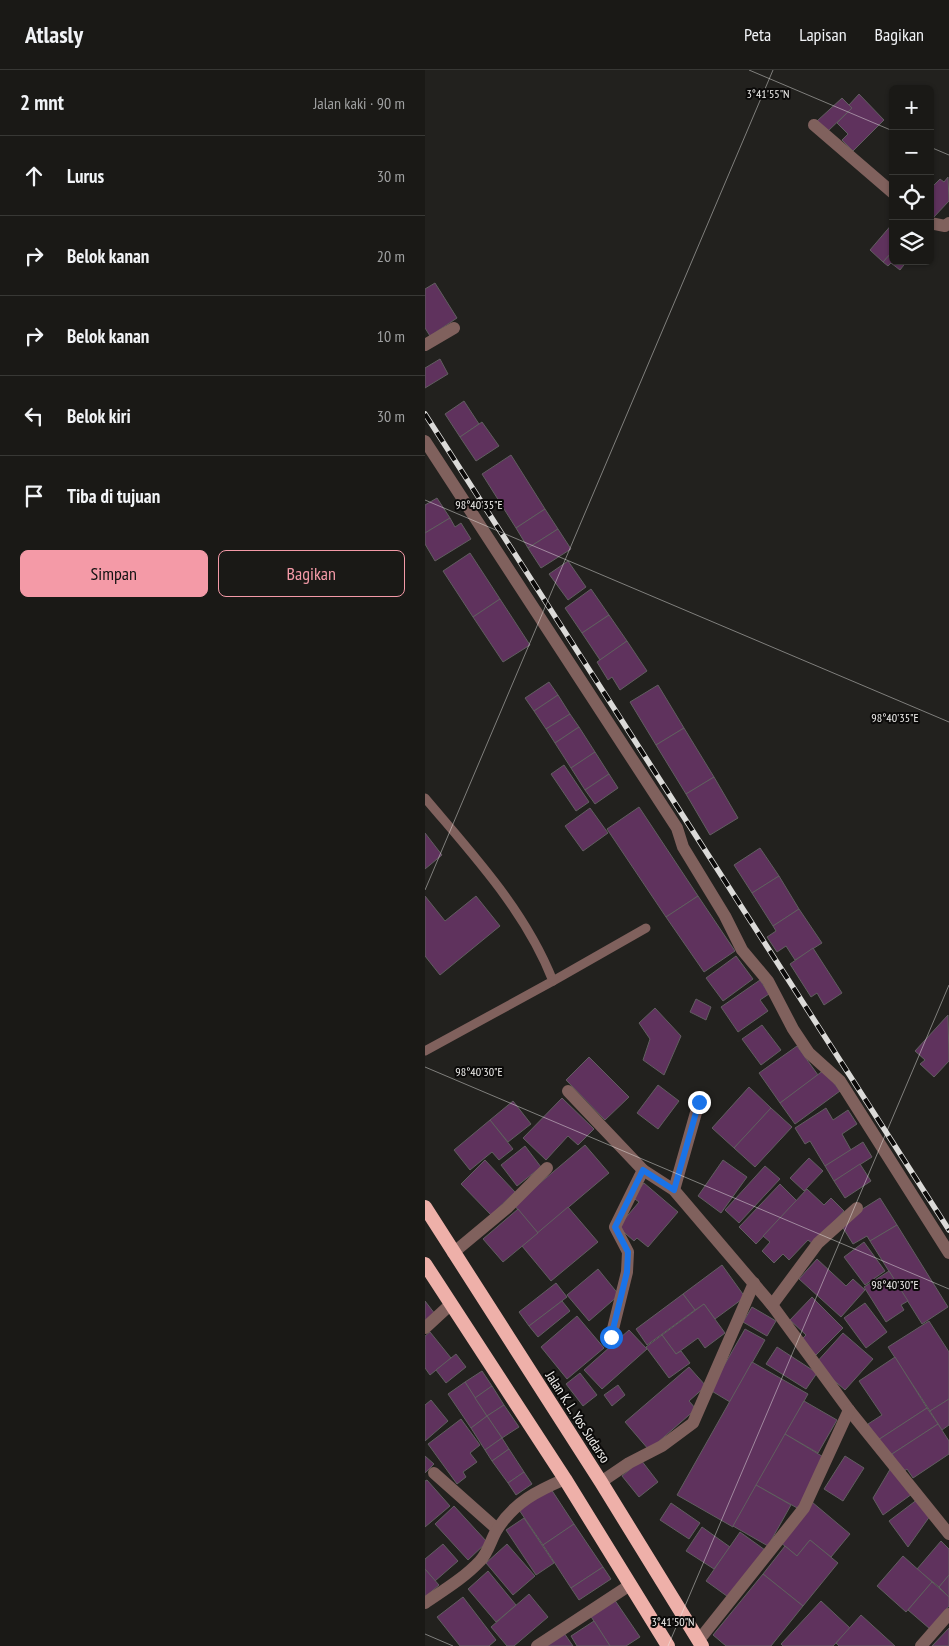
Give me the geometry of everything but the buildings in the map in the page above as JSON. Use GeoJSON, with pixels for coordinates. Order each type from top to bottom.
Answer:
{"type":"FeatureCollection","features":[{"type":"Feature","properties":{"kind":"highway","name":"Jalan K. L. Yos Sudarso"},"geometry":{"type":"LineString","coordinates":[[425,1207],[601,1482],[701,1643]]}},
{"type":"Feature","properties":{"kind":"highway"},"geometry":{"type":"LineString","coordinates":[[425,1264],[565,1479],[668,1646]]}},
{"type":"Feature","properties":{"kind":"street"},"geometry":{"type":"LineString","coordinates":[[813,125],[889,190]]}},
{"type":"Feature","properties":{"kind":"street"},"geometry":{"type":"LineString","coordinates":[[934,224],[945,226],[949,223]]}},
{"type":"Feature","properties":{"kind":"street"},"geometry":{"type":"LineString","coordinates":[[425,345],[453,328]]}},
{"type":"Feature","properties":{"kind":"street"},"geometry":{"type":"LineString","coordinates":[[425,441],[677,828],[683,847],[725,916],[736,939],[768,981],[793,1029],[809,1053],[840,1081],[949,1253]]}},
{"type":"Feature","properties":{"kind":"street"},"geometry":{"type":"LineString","coordinates":[[568,1091],[643,1170],[674,1190],[772,1305],[849,1410],[949,1534]]}},
{"type":"Feature","properties":{"kind":"street"},"geometry":{"type":"LineString","coordinates":[[674,1190],[699,1102]]}},
{"type":"Feature","properties":{"kind":"street"},"geometry":{"type":"LineString","coordinates":[[453,1253],[507,1208],[547,1168]]}},
{"type":"Feature","properties":{"kind":"street"},"geometry":{"type":"LineString","coordinates":[[611,1337],[627,1272],[628,1252],[615,1227],[643,1170]]}},
{"type":"Feature","properties":{"kind":"street"},"geometry":{"type":"LineString","coordinates":[[772,1305],[817,1243],[857,1208]]}},
{"type":"Feature","properties":{"kind":"street"},"geometry":{"type":"LineString","coordinates":[[601,1482],[629,1463],[662,1446],[693,1423],[753,1283]]}},
{"type":"Feature","properties":{"kind":"street"},"geometry":{"type":"LineString","coordinates":[[425,1328],[451,1304]]}},
{"type":"Feature","properties":{"kind":"street"},"geometry":{"type":"LineString","coordinates":[[701,1643],[803,1508],[849,1410]]}},
{"type":"Feature","properties":{"kind":"street"},"geometry":{"type":"LineString","coordinates":[[434,1473],[497,1529]]}},
{"type":"Feature","properties":{"kind":"street"},"geometry":{"type":"LineString","coordinates":[[425,1603],[451,1586],[481,1560],[497,1529],[519,1502],[538,1490],[565,1479]]}},
{"type":"Feature","properties":{"kind":"street"},"geometry":{"type":"LineString","coordinates":[[537,1646],[630,1585]]}},
{"type":"Feature","properties":{"kind":"street"},"geometry":{"type":"LineString","coordinates":[[921,1646],[949,1614]]}},
{"type":"Feature","properties":{"kind":"lane"},"geometry":{"type":"LineString","coordinates":[[425,798],[502,892],[526,926],[544,959],[553,981]]}},
{"type":"Feature","properties":{"kind":"lane"},"geometry":{"type":"LineString","coordinates":[[425,1051],[646,928]]}},
{"type":"Feature","properties":{"kind":"railway"},"geometry":{"type":"LineString","coordinates":[[425,414],[949,1230]]}},
{"type":"Feature","properties":{"kind":"route"},"geometry":{"type":"LineString","coordinates":[[611,1337],[627,1272],[628,1252],[615,1227],[643,1170],[674,1190],[699,1102]]}}]}
